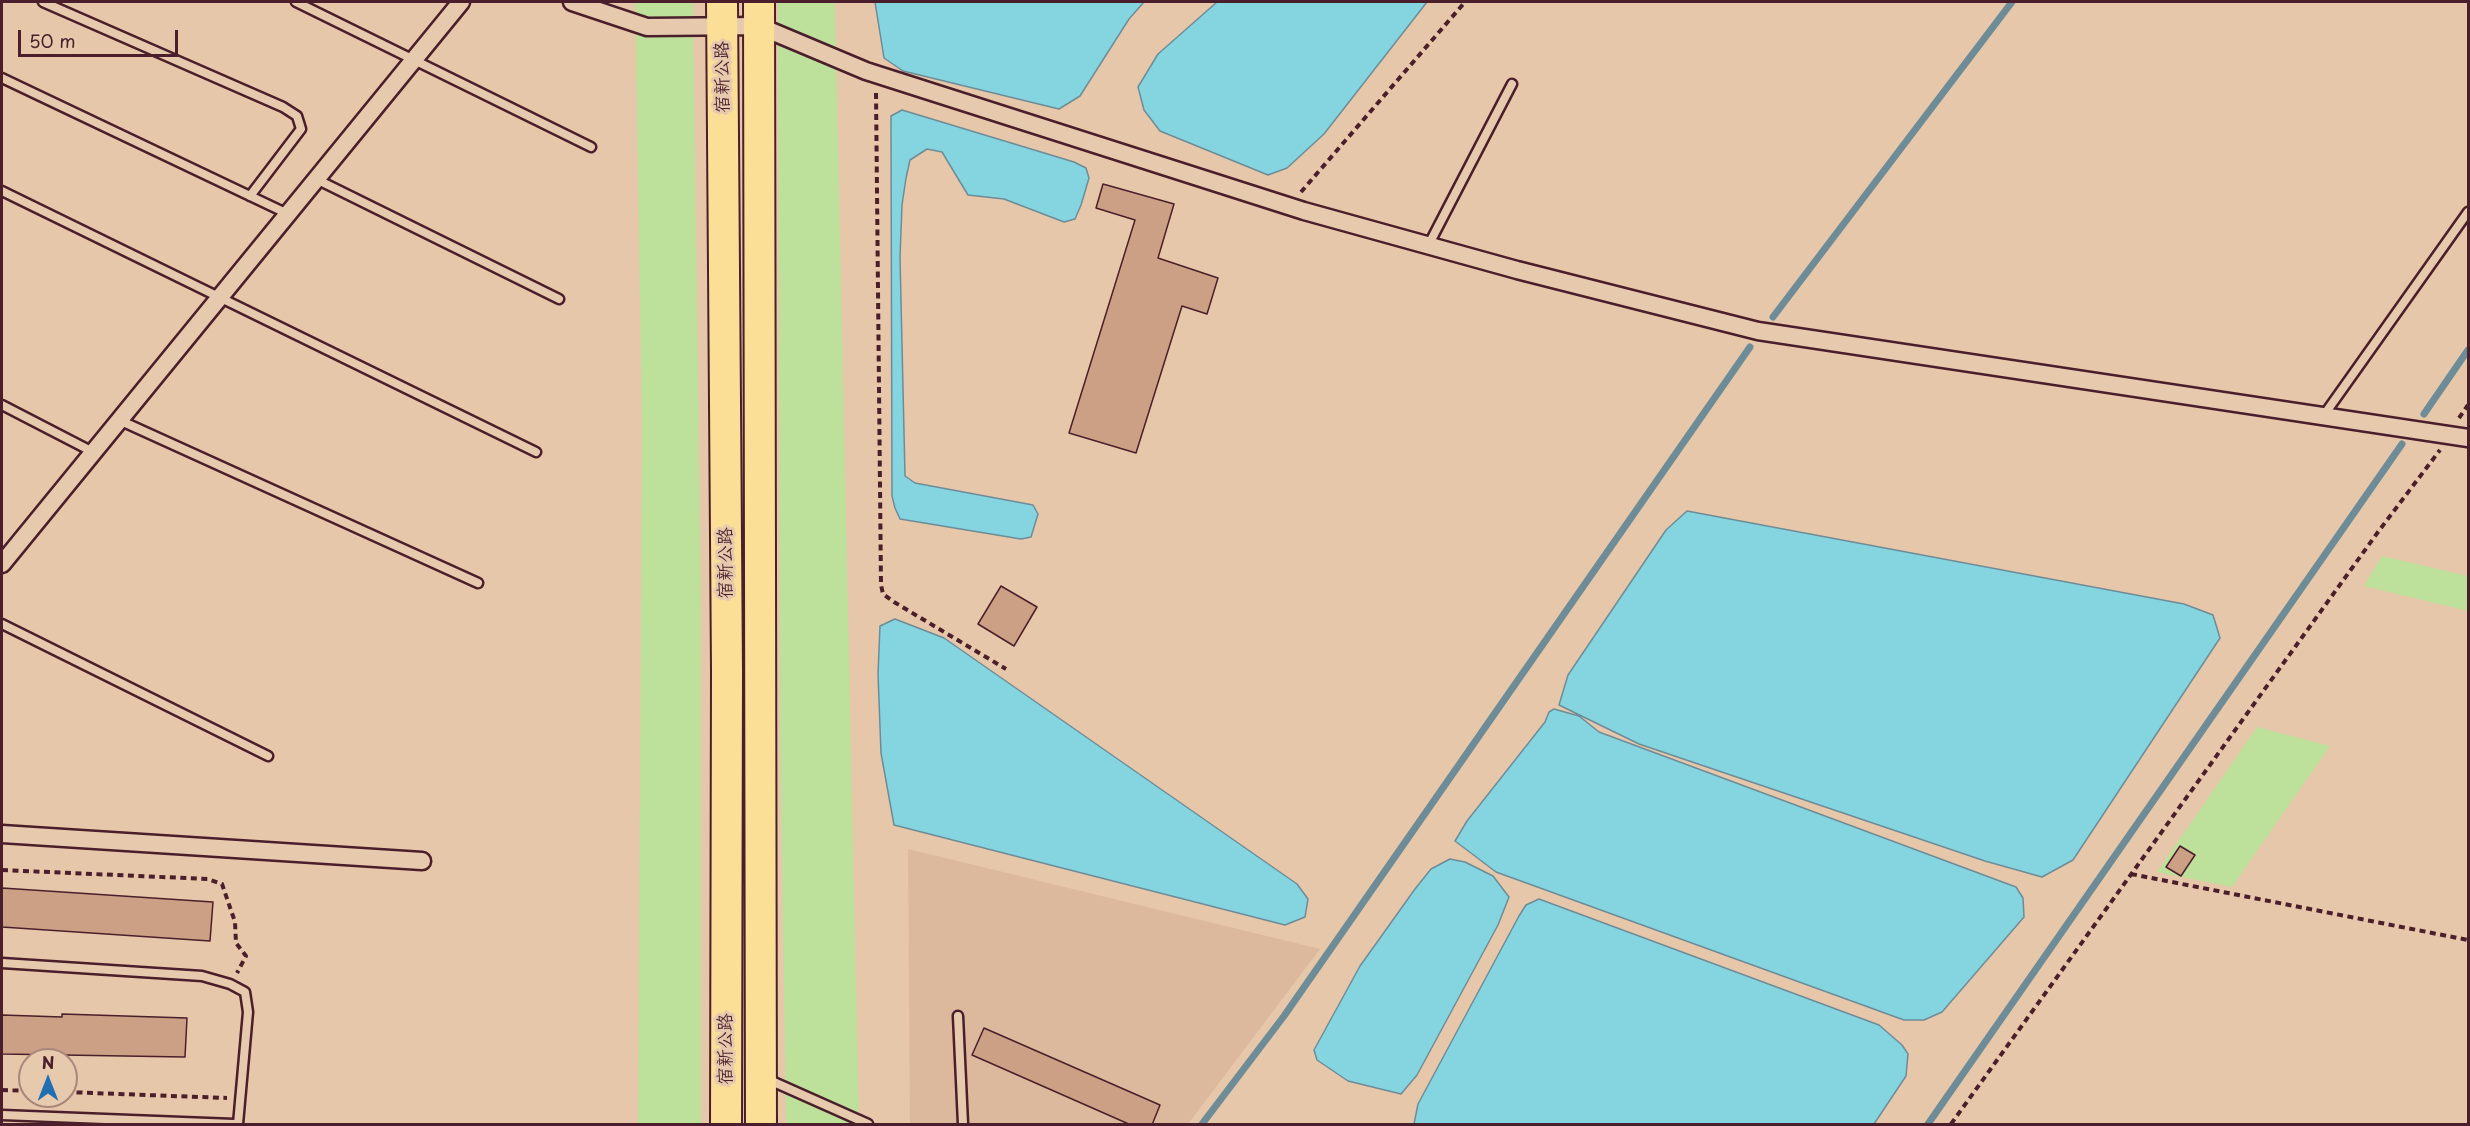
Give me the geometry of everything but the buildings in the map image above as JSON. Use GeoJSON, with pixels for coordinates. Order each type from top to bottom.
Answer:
{"type":"FeatureCollection","features":[{"type":"Feature","properties":{"kind":"highway","name":"宿新公路"},"geometry":{"type":"LineString","coordinates":[[722,14],[727,659],[726,1125]]}},
{"type":"Feature","properties":{"kind":"highway","name":"宿新公路"},"geometry":{"type":"LineString","coordinates":[[759,14],[761,1125]]}},
{"type":"Feature","properties":{"kind":"street"},"geometry":{"type":"LineString","coordinates":[[2,564],[461,2]]}},
{"type":"Feature","properties":{"kind":"street"},"geometry":{"type":"LineString","coordinates":[[572,2],[648,27],[722,14],[759,14],[876,74],[1289,206],[1428,246],[1758,331],[1836,345],[2469,438]]}},
{"type":"Feature","properties":{"kind":"street"},"geometry":{"type":"LineString","coordinates":[[2,834],[422,861]]}},
{"type":"Feature","properties":{"kind":"lane"},"geometry":{"type":"LineString","coordinates":[[44,2],[283,107],[297,116],[301,129],[250,196]]}},
{"type":"Feature","properties":{"kind":"lane"},"geometry":{"type":"LineString","coordinates":[[296,2],[591,147]]}},
{"type":"Feature","properties":{"kind":"lane"},"geometry":{"type":"LineString","coordinates":[[2,78],[288,214]]}},
{"type":"Feature","properties":{"kind":"lane"},"geometry":{"type":"LineString","coordinates":[[1428,246],[1512,84]]}},
{"type":"Feature","properties":{"kind":"lane"},"geometry":{"type":"LineString","coordinates":[[316,179],[559,299]]}},
{"type":"Feature","properties":{"kind":"lane"},"geometry":{"type":"LineString","coordinates":[[2,191],[536,452]]}},
{"type":"Feature","properties":{"kind":"lane"},"geometry":{"type":"LineString","coordinates":[[2324,415],[2469,212]]}},
{"type":"Feature","properties":{"kind":"lane"},"geometry":{"type":"LineString","coordinates":[[2,405],[93,452]]}},
{"type":"Feature","properties":{"kind":"lane"},"geometry":{"type":"LineString","coordinates":[[119,420],[478,583]]}},
{"type":"Feature","properties":{"kind":"lane"},"geometry":{"type":"LineString","coordinates":[[2,624],[268,756]]}},
{"type":"Feature","properties":{"kind":"lane"},"geometry":{"type":"LineString","coordinates":[[2,963],[202,976],[230,984],[245,992],[248,1012],[236,1125],[2,1115]]}},
{"type":"Feature","properties":{"kind":"lane"},"geometry":{"type":"LineString","coordinates":[[958,1016],[963,1125]]}},
{"type":"Feature","properties":{"kind":"lane"},"geometry":{"type":"LineString","coordinates":[[761,1077],[868,1125]]}},
{"type":"Feature","properties":{"kind":"path"},"geometry":{"type":"LineString","coordinates":[[1289,206],[1465,2]]}},
{"type":"Feature","properties":{"kind":"path"},"geometry":{"type":"LineString","coordinates":[[876,74],[881,585],[884,594],[894,602],[1006,669]]}},
{"type":"Feature","properties":{"kind":"path"},"geometry":{"type":"LineString","coordinates":[[1951,1125],[2378,532],[2431,465],[2448,435]]}},
{"type":"Feature","properties":{"kind":"path"},"geometry":{"type":"LineString","coordinates":[[2,870],[208,879],[222,884],[235,922],[236,944],[246,956],[230,984]]}},
{"type":"Feature","properties":{"kind":"path"},"geometry":{"type":"LineString","coordinates":[[2131,874],[2469,940]]}},
{"type":"Feature","properties":{"kind":"path"},"geometry":{"type":"LineString","coordinates":[[2,1090],[18,1091]]}},
{"type":"Feature","properties":{"kind":"path"},"geometry":{"type":"LineString","coordinates":[[78,1092],[240,1098]]}},
{"type":"Feature","properties":{"kind":"shaded area"},"geometry":{"type":"Polygon","coordinates":[[[908,849],[1320,949],[1188,1124],[910,1124],[908,849]]]}},
{"type":"Feature","properties":{"kind":"green space"},"geometry":{"type":"Polygon","coordinates":[[[635,2],[693,2],[701,606],[701,1124],[638,1124],[642,428],[635,2]]]}},
{"type":"Feature","properties":{"kind":"green space"},"geometry":{"type":"Polygon","coordinates":[[[778,2],[835,2],[859,1124],[786,1124],[780,732],[778,2]]]}},
{"type":"Feature","properties":{"kind":"green space"},"geometry":{"type":"Polygon","coordinates":[[[2382,556],[2468,576],[2468,611],[2364,586],[2382,556]]]}},
{"type":"Feature","properties":{"kind":"green space"},"geometry":{"type":"Polygon","coordinates":[[[2257,727],[2330,746],[2232,887],[2157,872],[2257,727]]]}},
{"type":"Feature","properties":{"kind":"water"},"geometry":{"type":"Polygon","coordinates":[[[875,2],[1144,2],[1129,19],[1080,96],[1059,109],[903,71],[884,58],[875,2]]]}},
{"type":"Feature","properties":{"kind":"water"},"geometry":{"type":"Polygon","coordinates":[[[1217,2],[1427,2],[1324,134],[1287,168],[1268,175],[1160,131],[1144,110],[1138,87],[1158,54],[1217,2]]]}},
{"type":"Feature","properties":{"kind":"water"},"geometry":{"type":"Polygon","coordinates":[[[902,110],[1074,162],[1086,168],[1089,178],[1081,205],[1075,219],[1064,222],[1004,199],[968,195],[942,152],[927,149],[910,160],[906,178],[902,205],[900,257],[905,476],[915,483],[1033,505],[1038,514],[1031,537],[1021,539],[900,519],[895,508],[892,496],[891,116],[902,110]]]}},
{"type":"Feature","properties":{"kind":"water"},"geometry":{"type":"Polygon","coordinates":[[[1687,511],[2184,604],[2213,615],[2220,638],[2073,860],[2042,877],[1985,861],[1639,744],[1559,705],[1568,675],[1666,530],[1687,511]]]}},
{"type":"Feature","properties":{"kind":"water"},"geometry":{"type":"Polygon","coordinates":[[[895,619],[944,638],[1297,884],[1308,899],[1305,917],[1285,925],[894,825],[881,753],[878,674],[880,626],[895,619]]]}},
{"type":"Feature","properties":{"kind":"water"},"geometry":{"type":"Polygon","coordinates":[[[1554,709],[1579,716],[1599,732],[2016,887],[2023,898],[2024,917],[1942,1012],[1924,1020],[1904,1020],[1496,872],[1455,841],[1467,821],[1545,722],[1549,712],[1554,709]]]}},
{"type":"Feature","properties":{"kind":"water"},"geometry":{"type":"Polygon","coordinates":[[[1450,859],[1465,862],[1493,876],[1509,897],[1498,925],[1417,1075],[1401,1094],[1348,1081],[1317,1060],[1314,1050],[1360,966],[1431,869],[1450,859]]]}},
{"type":"Feature","properties":{"kind":"water"},"geometry":{"type":"Polygon","coordinates":[[[1539,899],[1879,1025],[1902,1045],[1908,1054],[1906,1076],[1874,1124],[1414,1124],[1418,1104],[1519,916],[1526,905],[1539,899]]]}},
{"type":"Feature","properties":{"kind":"waterway"},"geometry":{"type":"LineString","coordinates":[[1773,317],[2012,2]]}},
{"type":"Feature","properties":{"kind":"waterway"},"geometry":{"type":"LineString","coordinates":[[1202,1124],[1284,1016],[1750,347]]}},
{"type":"Feature","properties":{"kind":"waterway"},"geometry":{"type":"LineString","coordinates":[[2424,414],[2468,350]]}},
{"type":"Feature","properties":{"kind":"waterway"},"geometry":{"type":"LineString","coordinates":[[1928,1124],[2402,444]]}}]}
